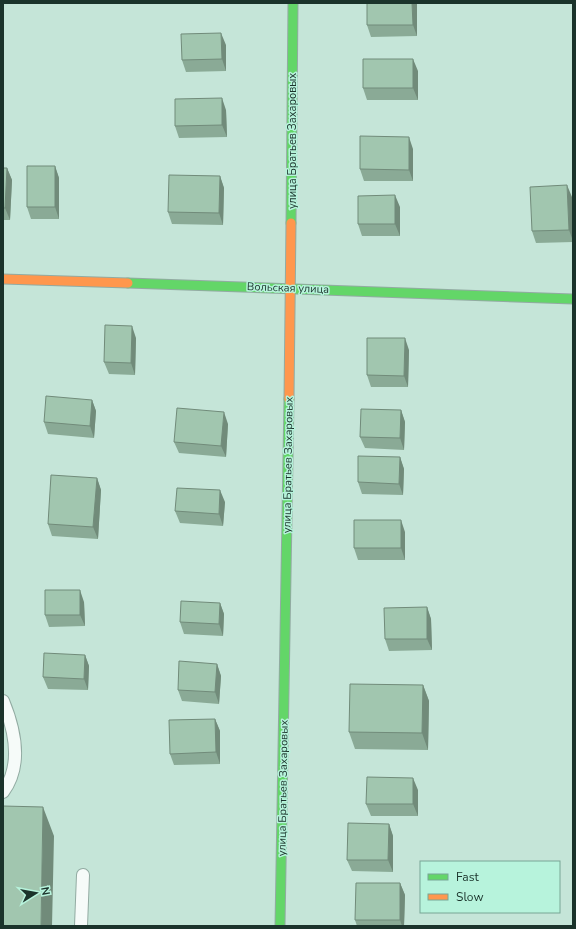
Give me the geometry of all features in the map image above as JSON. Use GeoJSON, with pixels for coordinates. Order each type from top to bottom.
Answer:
{"type":"FeatureCollection","features":[{"type":"Feature","properties":{"kind":"main road","name":"улица Братьев Захаровых"},"geometry":{"type":"LineString","coordinates":[[280,926],[291,288],[293,3]]}},
{"type":"Feature","properties":{"kind":"main road","name":"Вольская улица"},"geometry":{"type":"LineString","coordinates":[[3,279],[573,299]]}},
{"type":"Feature","properties":{"kind":"lane"},"geometry":{"type":"LineString","coordinates":[[3,701],[7,727],[14,731],[16,758],[9,783],[3,792]]}},
{"type":"Feature","properties":{"kind":"lane"},"geometry":{"type":"LineString","coordinates":[[81,926],[83,875]]}},
{"type":"Feature","properties":{"kind":"building"},"geometry":{"type":"Polygon","coordinates":[[[367,3],[412,3],[413,25],[367,25],[367,3]]]}},
{"type":"Feature","properties":{"kind":"building"},"geometry":{"type":"Polygon","coordinates":[[[221,33],[222,59],[182,60],[181,34],[221,33]]]}},
{"type":"Feature","properties":{"kind":"building"},"geometry":{"type":"Polygon","coordinates":[[[363,59],[413,59],[413,88],[363,88],[363,59]]]}},
{"type":"Feature","properties":{"kind":"building"},"geometry":{"type":"Polygon","coordinates":[[[222,98],[222,125],[175,126],[175,99],[222,98]]]}},
{"type":"Feature","properties":{"kind":"building"},"geometry":{"type":"Polygon","coordinates":[[[360,136],[409,137],[409,170],[360,169],[360,136]]]}},
{"type":"Feature","properties":{"kind":"building"},"geometry":{"type":"Polygon","coordinates":[[[27,166],[55,166],[55,207],[27,207],[27,166]]]}},
{"type":"Feature","properties":{"kind":"building"},"geometry":{"type":"Polygon","coordinates":[[[3,168],[7,168],[5,208],[3,208],[3,168]]]}},
{"type":"Feature","properties":{"kind":"building"},"geometry":{"type":"Polygon","coordinates":[[[169,175],[220,176],[219,213],[168,212],[169,175]]]}},
{"type":"Feature","properties":{"kind":"building"},"geometry":{"type":"Polygon","coordinates":[[[567,185],[569,230],[532,231],[530,187],[567,185]]]}},
{"type":"Feature","properties":{"kind":"building"},"geometry":{"type":"Polygon","coordinates":[[[395,195],[395,224],[358,224],[358,196],[395,195]]]}},
{"type":"Feature","properties":{"kind":"building"},"geometry":{"type":"Polygon","coordinates":[[[105,325],[132,326],[131,363],[104,362],[105,325]]]}},
{"type":"Feature","properties":{"kind":"building"},"geometry":{"type":"Polygon","coordinates":[[[367,338],[405,338],[404,376],[367,375],[367,338]]]}},
{"type":"Feature","properties":{"kind":"building"},"geometry":{"type":"Polygon","coordinates":[[[46,396],[92,400],[90,426],[44,422],[46,396]]]}},
{"type":"Feature","properties":{"kind":"building"},"geometry":{"type":"Polygon","coordinates":[[[177,408],[224,412],[221,446],[174,442],[177,408]]]}},
{"type":"Feature","properties":{"kind":"building"},"geometry":{"type":"Polygon","coordinates":[[[361,409],[401,410],[400,438],[360,437],[361,409]]]}},
{"type":"Feature","properties":{"kind":"building"},"geometry":{"type":"Polygon","coordinates":[[[358,456],[400,457],[399,484],[358,482],[358,456]]]}},
{"type":"Feature","properties":{"kind":"building"},"geometry":{"type":"Polygon","coordinates":[[[51,475],[97,478],[93,527],[48,524],[51,475]]]}},
{"type":"Feature","properties":{"kind":"building"},"geometry":{"type":"Polygon","coordinates":[[[177,488],[220,490],[219,514],[175,511],[177,488]]]}},
{"type":"Feature","properties":{"kind":"building"},"geometry":{"type":"Polygon","coordinates":[[[354,520],[401,520],[401,548],[354,548],[354,520]]]}},
{"type":"Feature","properties":{"kind":"building"},"geometry":{"type":"Polygon","coordinates":[[[45,590],[80,590],[80,615],[45,615],[45,590]]]}},
{"type":"Feature","properties":{"kind":"building"},"geometry":{"type":"Polygon","coordinates":[[[181,601],[220,603],[219,624],[180,622],[181,601]]]}},
{"type":"Feature","properties":{"kind":"building"},"geometry":{"type":"Polygon","coordinates":[[[427,607],[427,639],[385,639],[384,608],[427,607]]]}},
{"type":"Feature","properties":{"kind":"building"},"geometry":{"type":"Polygon","coordinates":[[[44,653],[85,655],[84,679],[43,677],[44,653]]]}},
{"type":"Feature","properties":{"kind":"building"},"geometry":{"type":"Polygon","coordinates":[[[179,661],[217,664],[215,692],[178,690],[179,661]]]}},
{"type":"Feature","properties":{"kind":"building"},"geometry":{"type":"Polygon","coordinates":[[[350,684],[423,685],[422,733],[349,732],[350,684]]]}},
{"type":"Feature","properties":{"kind":"building"},"geometry":{"type":"Polygon","coordinates":[[[215,719],[216,752],[170,754],[169,720],[215,719]]]}},
{"type":"Feature","properties":{"kind":"building"},"geometry":{"type":"Polygon","coordinates":[[[367,777],[413,778],[413,804],[366,804],[367,777]]]}},
{"type":"Feature","properties":{"kind":"building"},"geometry":{"type":"Polygon","coordinates":[[[3,806],[43,807],[41,926],[3,926],[3,806]]]}},
{"type":"Feature","properties":{"kind":"building"},"geometry":{"type":"Polygon","coordinates":[[[348,823],[389,824],[388,860],[347,860],[348,823]]]}},
{"type":"Feature","properties":{"kind":"building"},"geometry":{"type":"Polygon","coordinates":[[[356,883],[400,883],[400,920],[355,920],[356,883]]]}},
{"type":"Feature","properties":{"kind":"traffic: fast"},"geometry":{"type":"LineString","coordinates":[[291,223],[293,3]]}},
{"type":"Feature","properties":{"kind":"traffic: fast"},"geometry":{"type":"LineString","coordinates":[[128,283],[573,299]]}},
{"type":"Feature","properties":{"kind":"traffic: fast"},"geometry":{"type":"LineString","coordinates":[[280,926],[289,399]]}},
{"type":"Feature","properties":{"kind":"traffic: slow"},"geometry":{"type":"LineString","coordinates":[[289,399],[291,223]]}},
{"type":"Feature","properties":{"kind":"traffic: slow"},"geometry":{"type":"LineString","coordinates":[[3,279],[128,283]]}}]}
